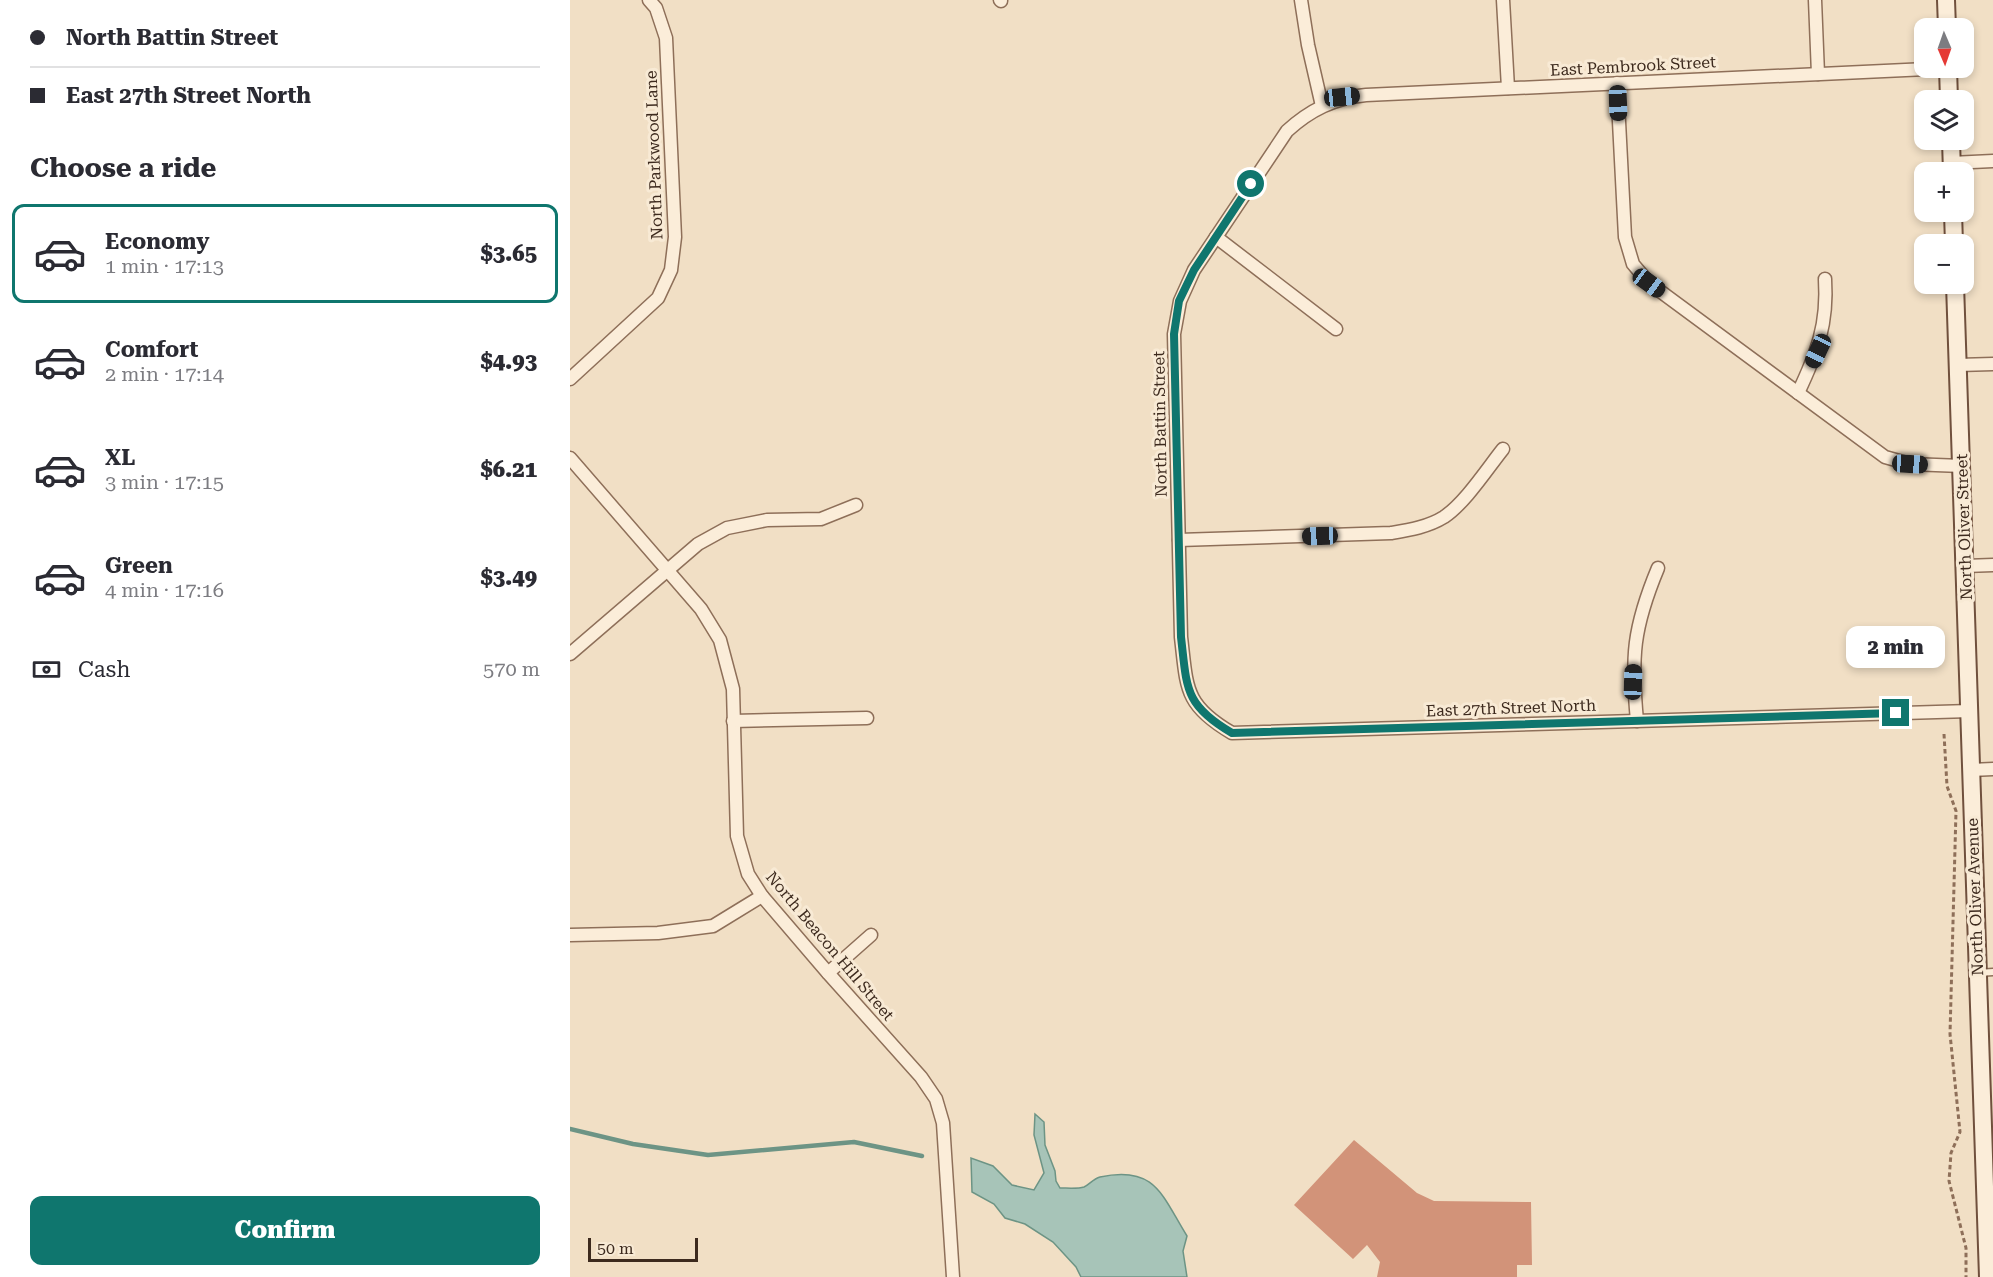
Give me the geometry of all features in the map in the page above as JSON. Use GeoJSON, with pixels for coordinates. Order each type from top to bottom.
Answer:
{"type":"FeatureCollection","features":[{"type":"Feature","properties":{"kind":"main road"},"geometry":{"type":"LineString","coordinates":[[1946,0],[1947,18]]}},
{"type":"Feature","properties":{"kind":"main road","name":"North Oliver Street"},"geometry":{"type":"LineString","coordinates":[[1955,294],[1971,770]]}},
{"type":"Feature","properties":{"kind":"main road","name":"North Oliver Avenue"},"geometry":{"type":"LineString","coordinates":[[1971,770],[1985,972],[1988,1277]]}},
{"type":"Feature","properties":{"kind":"street","name":"North Parkwood Lane"},"geometry":{"type":"LineString","coordinates":[[570,379],[658,298],[671,270],[675,237],[666,38],[656,8],[649,0]]}},
{"type":"Feature","properties":{"kind":"street"},"geometry":{"type":"LineString","coordinates":[[1301,0],[1308,45],[1322,106]]}},
{"type":"Feature","properties":{"kind":"street"},"geometry":{"type":"LineString","coordinates":[[1503,0],[1508,88]]}},
{"type":"Feature","properties":{"kind":"street"},"geometry":{"type":"LineString","coordinates":[[1815,0],[1818,74]]}},
{"type":"Feature","properties":{"kind":"street","name":"East Pembrook Street"},"geometry":{"type":"LineString","coordinates":[[1322,106],[1342,97],[1365,95],[1914,70]]}},
{"type":"Feature","properties":{"kind":"street"},"geometry":{"type":"LineString","coordinates":[[1617,83],[1625,237],[1634,264],[1649,283],[1885,457],[1910,464],[1962,466]]}},
{"type":"Feature","properties":{"kind":"street","name":"North Battin Street"},"geometry":{"type":"LineString","coordinates":[[1204,714],[1196,707],[1186,682],[1181,637],[1174,334],[1179,301],[1194,270],[1287,131],[1304,116],[1322,106]]}},
{"type":"Feature","properties":{"kind":"street"},"geometry":{"type":"LineString","coordinates":[[1974,164],[1993,161]]}},
{"type":"Feature","properties":{"kind":"street"},"geometry":{"type":"LineString","coordinates":[[1216,237],[1336,329]]}},
{"type":"Feature","properties":{"kind":"street"},"geometry":{"type":"LineString","coordinates":[[1798,393],[1818,351],[1825,320],[1826,279]]}},
{"type":"Feature","properties":{"kind":"street"},"geometry":{"type":"LineString","coordinates":[[1958,365],[1993,364]]}},
{"type":"Feature","properties":{"kind":"street"},"geometry":{"type":"LineString","coordinates":[[1179,540],[1391,533],[1418,529],[1445,517],[1464,499],[1503,449]]}},
{"type":"Feature","properties":{"kind":"street","name":"North Beacon Hill Street"},"geometry":{"type":"LineString","coordinates":[[570,458],[701,609],[720,640],[733,689],[737,836],[748,874],[762,896],[921,1077],[936,1099],[943,1123],[953,1277]]}},
{"type":"Feature","properties":{"kind":"street"},"geometry":{"type":"LineString","coordinates":[[570,654],[698,544],[727,528],[767,520],[820,519],[856,505]]}},
{"type":"Feature","properties":{"kind":"street"},"geometry":{"type":"LineString","coordinates":[[1965,566],[1993,565]]}},
{"type":"Feature","properties":{"kind":"street"},"geometry":{"type":"LineString","coordinates":[[1637,721],[1633,682],[1634,641],[1643,604],[1658,568]]}},
{"type":"Feature","properties":{"kind":"street","name":"East 27th Street North"},"geometry":{"type":"LineString","coordinates":[[1204,714],[1232,733],[1970,711]]}},
{"type":"Feature","properties":{"kind":"street"},"geometry":{"type":"LineString","coordinates":[[734,720],[867,718]]}},
{"type":"Feature","properties":{"kind":"street"},"geometry":{"type":"LineString","coordinates":[[1971,770],[1993,769]]}},
{"type":"Feature","properties":{"kind":"street"},"geometry":{"type":"LineString","coordinates":[[570,934],[658,933],[713,926],[762,896]]}},
{"type":"Feature","properties":{"kind":"street"},"geometry":{"type":"LineString","coordinates":[[828,973],[871,934]]}},
{"type":"Feature","properties":{"kind":"path"},"geometry":{"type":"LineString","coordinates":[[1944,734],[1947,786],[1956,811],[1950,1034],[1960,1132],[1951,1153],[1949,1181],[1966,1248],[1966,1277]]}},
{"type":"Feature","properties":{"kind":"shaded area"},"geometry":{"type":"Polygon","coordinates":[[[1035,1114],[1044,1122],[1045,1145],[1060,1188],[1082,1188],[1100,1177],[1119,1174],[1146,1180],[1155,1187],[1187,1236],[1183,1251],[1187,1277],[1081,1277],[1076,1267],[1053,1242],[1025,1224],[1005,1218],[994,1204],[972,1192],[971,1158],[993,1166],[1012,1185],[1034,1190],[1044,1173],[1034,1135],[1035,1114]]]}},
{"type":"Feature","properties":{"kind":"building"},"geometry":{"type":"Polygon","coordinates":[[[1354,1140],[1417,1193],[1434,1201],[1531,1202],[1532,1265],[1517,1265],[1517,1277],[1377,1277],[1380,1262],[1367,1245],[1353,1259],[1294,1205],[1354,1140]]]}},
{"type":"Feature","properties":{"kind":"waterway"},"geometry":{"type":"LineString","coordinates":[[570,1129],[633,1144],[708,1155],[854,1142],[922,1156]]}},
{"type":"Feature","properties":{"kind":"route"},"geometry":{"type":"LineString","coordinates":[[1251,184],[1194,270],[1179,301],[1174,334],[1181,637],[1186,682],[1196,707],[1216,724],[1232,733],[1896,713]]}}]}
